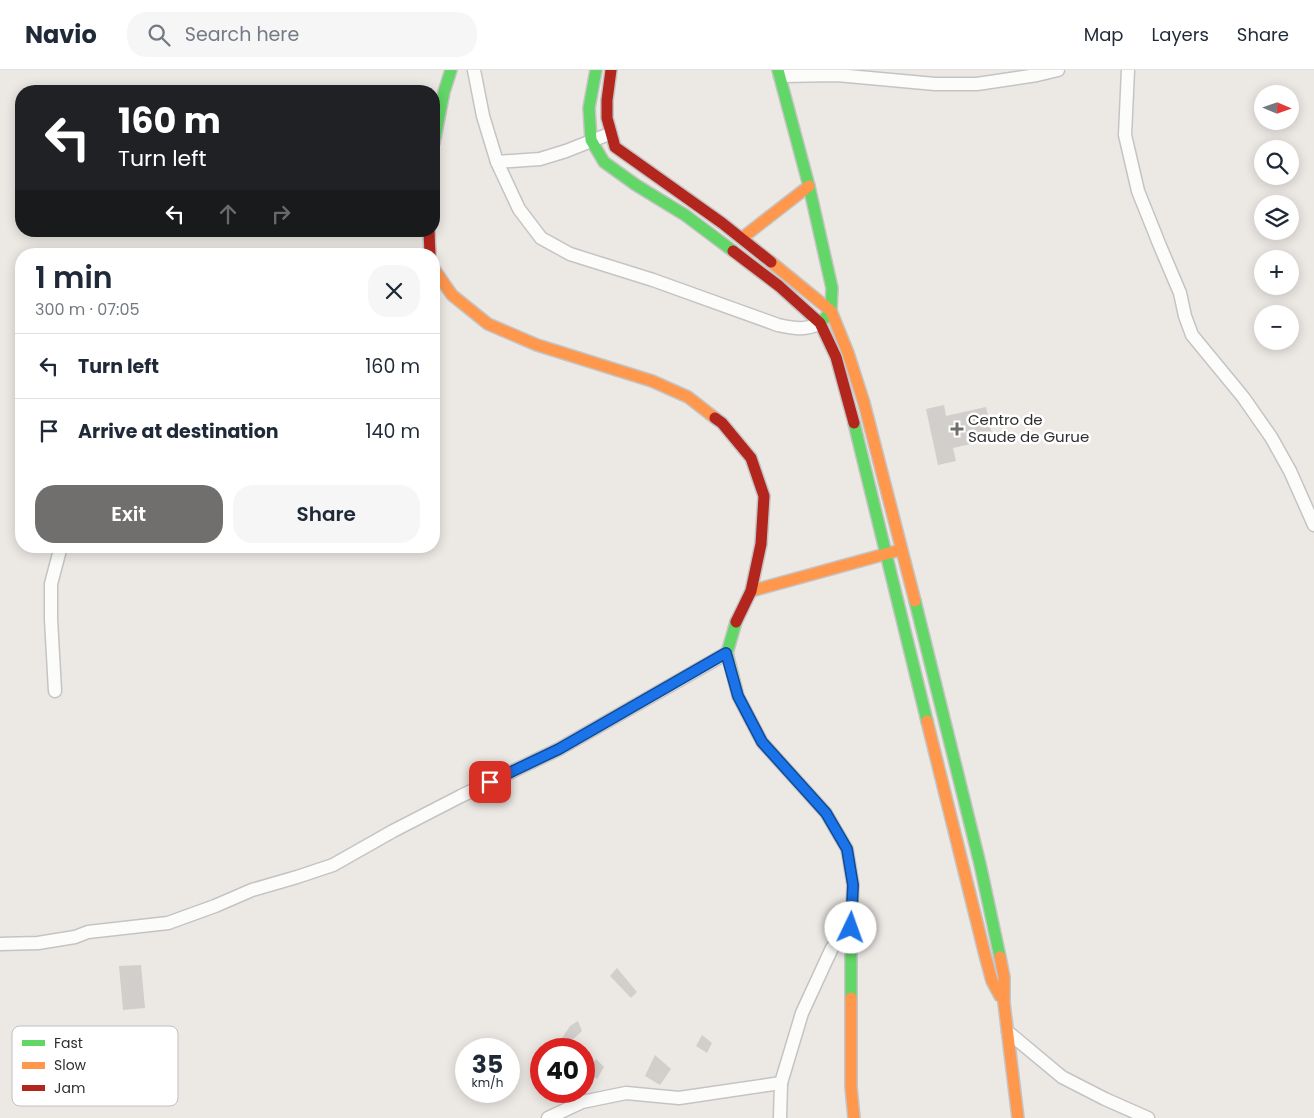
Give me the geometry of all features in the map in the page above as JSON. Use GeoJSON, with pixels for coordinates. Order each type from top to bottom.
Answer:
{"type":"FeatureCollection","features":[{"type":"Feature","properties":{"kind":"main road"},"geometry":{"type":"LineString","coordinates":[[440,112],[451,70]]}},
{"type":"Feature","properties":{"kind":"main road"},"geometry":{"type":"LineString","coordinates":[[596,70],[589,108],[591,140],[604,162],[692,221],[779,286],[820,323],[836,357],[985,955],[992,981],[1004,1004]]}},
{"type":"Feature","properties":{"kind":"main road"},"geometry":{"type":"LineString","coordinates":[[612,70],[605,104],[609,134],[615,147],[742,238],[831,311]]}},
{"type":"Feature","properties":{"kind":"main road"},"geometry":{"type":"LineString","coordinates":[[779,73],[810,186],[832,288],[831,311],[848,353],[864,403],[903,549],[980,864],[1004,977],[1004,1004],[1018,1118]]}},
{"type":"Feature","properties":{"kind":"main road"},"geometry":{"type":"LineString","coordinates":[[742,238],[810,186]]}},
{"type":"Feature","properties":{"kind":"main road"},"geometry":{"type":"LineString","coordinates":[[440,278],[452,295],[488,324],[537,345],[610,369],[652,380],[688,397],[722,423],[751,458],[764,496],[761,544],[751,591],[736,620],[726,653],[738,696],[762,742],[826,813],[847,849],[853,885],[851,928],[851,1087],[854,1118]]}},
{"type":"Feature","properties":{"kind":"main road"},"geometry":{"type":"LineString","coordinates":[[820,323],[831,311]]}},
{"type":"Feature","properties":{"kind":"main road"},"geometry":{"type":"LineString","coordinates":[[751,591],[903,549]]}},
{"type":"Feature","properties":{"kind":"street"},"geometry":{"type":"LineString","coordinates":[[474,70],[483,116],[497,162],[519,209],[541,238],[570,254],[653,280],[778,325],[794,328],[811,328],[820,323]]}},
{"type":"Feature","properties":{"kind":"street"},"geometry":{"type":"LineString","coordinates":[[779,73],[837,75],[935,84],[977,84],[1058,70]]}},
{"type":"Feature","properties":{"kind":"street"},"geometry":{"type":"LineString","coordinates":[[1128,70],[1125,135],[1136,182],[1180,292],[1192,336],[1243,397],[1271,437],[1290,471],[1314,525]]}},
{"type":"Feature","properties":{"kind":"street"},"geometry":{"type":"LineString","coordinates":[[497,162],[540,159],[609,134]]}},
{"type":"Feature","properties":{"kind":"street"},"geometry":{"type":"LineString","coordinates":[[55,691],[51,584],[59,553]]}},
{"type":"Feature","properties":{"kind":"street"},"geometry":{"type":"LineString","coordinates":[[0,944],[38,944],[75,937],[88,932],[168,922],[215,906],[252,890],[333,865],[444,804],[559,749],[726,653]]}},
{"type":"Feature","properties":{"kind":"street"},"geometry":{"type":"LineString","coordinates":[[780,1118],[780,1083],[802,1013],[832,948],[851,928]]}},
{"type":"Feature","properties":{"kind":"street"},"geometry":{"type":"LineString","coordinates":[[1008,1032],[1062,1078],[1148,1118]]}},
{"type":"Feature","properties":{"kind":"street"},"geometry":{"type":"LineString","coordinates":[[548,1118],[582,1102],[626,1092],[679,1098],[780,1083]]}},
{"type":"Feature","properties":{"kind":"building"},"geometry":{"type":"Polygon","coordinates":[[[944,405],[946,416],[986,407],[993,439],[953,448],[956,461],[938,465],[926,409],[944,405]]]}},
{"type":"Feature","properties":{"kind":"building"},"geometry":{"type":"Polygon","coordinates":[[[141,965],[145,1008],[123,1010],[119,966],[141,965]]]}},
{"type":"Feature","properties":{"kind":"building"},"geometry":{"type":"Polygon","coordinates":[[[617,968],[637,992],[631,998],[610,976],[617,968]]]}},
{"type":"Feature","properties":{"kind":"building"},"geometry":{"type":"Polygon","coordinates":[[[578,1021],[582,1031],[574,1038],[562,1038],[570,1026],[578,1021]]]}},
{"type":"Feature","properties":{"kind":"building"},"geometry":{"type":"Polygon","coordinates":[[[702,1035],[712,1043],[707,1053],[696,1046],[702,1035]]]}},
{"type":"Feature","properties":{"kind":"building"},"geometry":{"type":"Polygon","coordinates":[[[655,1055],[671,1069],[660,1085],[645,1076],[655,1055]]]}},
{"type":"Feature","properties":{"kind":"building"},"geometry":{"type":"Polygon","coordinates":[[[595,1060],[604,1067],[597,1079],[595,1077],[595,1060]]]}},
{"type":"Feature","properties":{"kind":"traffic: fast"},"geometry":{"type":"LineString","coordinates":[[440,112],[451,70]]}},
{"type":"Feature","properties":{"kind":"traffic: fast"},"geometry":{"type":"LineString","coordinates":[[596,70],[589,108],[591,140],[604,162],[636,185],[685,215],[733,251]]}},
{"type":"Feature","properties":{"kind":"traffic: fast"},"geometry":{"type":"LineString","coordinates":[[778,70],[809,186],[832,288],[831,311],[824,319]]}},
{"type":"Feature","properties":{"kind":"traffic: fast"},"geometry":{"type":"LineString","coordinates":[[854,423],[927,721]]}},
{"type":"Feature","properties":{"kind":"traffic: fast"},"geometry":{"type":"LineString","coordinates":[[915,601],[980,864],[1000,957]]}},
{"type":"Feature","properties":{"kind":"traffic: fast"},"geometry":{"type":"LineString","coordinates":[[736,622],[727,653],[738,696],[762,742],[826,813],[847,849],[853,885],[851,998]]}},
{"type":"Feature","properties":{"kind":"traffic: slow"},"geometry":{"type":"LineString","coordinates":[[742,238],[809,186]]}},
{"type":"Feature","properties":{"kind":"traffic: slow"},"geometry":{"type":"LineString","coordinates":[[771,262],[831,311],[848,353],[864,403],[915,601]]}},
{"type":"Feature","properties":{"kind":"traffic: slow"},"geometry":{"type":"LineString","coordinates":[[440,278],[452,295],[488,324],[537,345],[652,381],[688,397],[715,418]]}},
{"type":"Feature","properties":{"kind":"traffic: slow"},"geometry":{"type":"LineString","coordinates":[[751,591],[900,550]]}},
{"type":"Feature","properties":{"kind":"traffic: slow"},"geometry":{"type":"LineString","coordinates":[[927,721],[985,955],[992,981],[1000,996]]}},
{"type":"Feature","properties":{"kind":"traffic: slow"},"geometry":{"type":"LineString","coordinates":[[1000,957],[1004,977],[1004,1003],[1018,1118]]}},
{"type":"Feature","properties":{"kind":"traffic: slow"},"geometry":{"type":"LineString","coordinates":[[851,998],[851,1087],[854,1118]]}},
{"type":"Feature","properties":{"kind":"traffic: jam"},"geometry":{"type":"LineString","coordinates":[[611,70],[607,118],[615,147],[722,223],[771,262]]}},
{"type":"Feature","properties":{"kind":"traffic: jam"},"geometry":{"type":"LineString","coordinates":[[429,237],[430,248]]}},
{"type":"Feature","properties":{"kind":"traffic: jam"},"geometry":{"type":"LineString","coordinates":[[733,251],[779,286],[820,323],[836,357],[854,423]]}},
{"type":"Feature","properties":{"kind":"traffic: jam"},"geometry":{"type":"LineString","coordinates":[[715,418],[722,423],[751,458],[764,496],[761,544],[751,591],[736,622]]}},
{"type":"Feature","properties":{"kind":"place","name":"Centro de Saude de Gurue"},"geometry":{"type":"Point","coordinates":[957,429]}},
{"type":"Feature","properties":{"kind":"route"},"geometry":{"type":"LineString","coordinates":[[490,782],[559,749],[726,653],[738,696],[762,742],[826,813],[847,849],[853,885],[851,928]]}}]}
